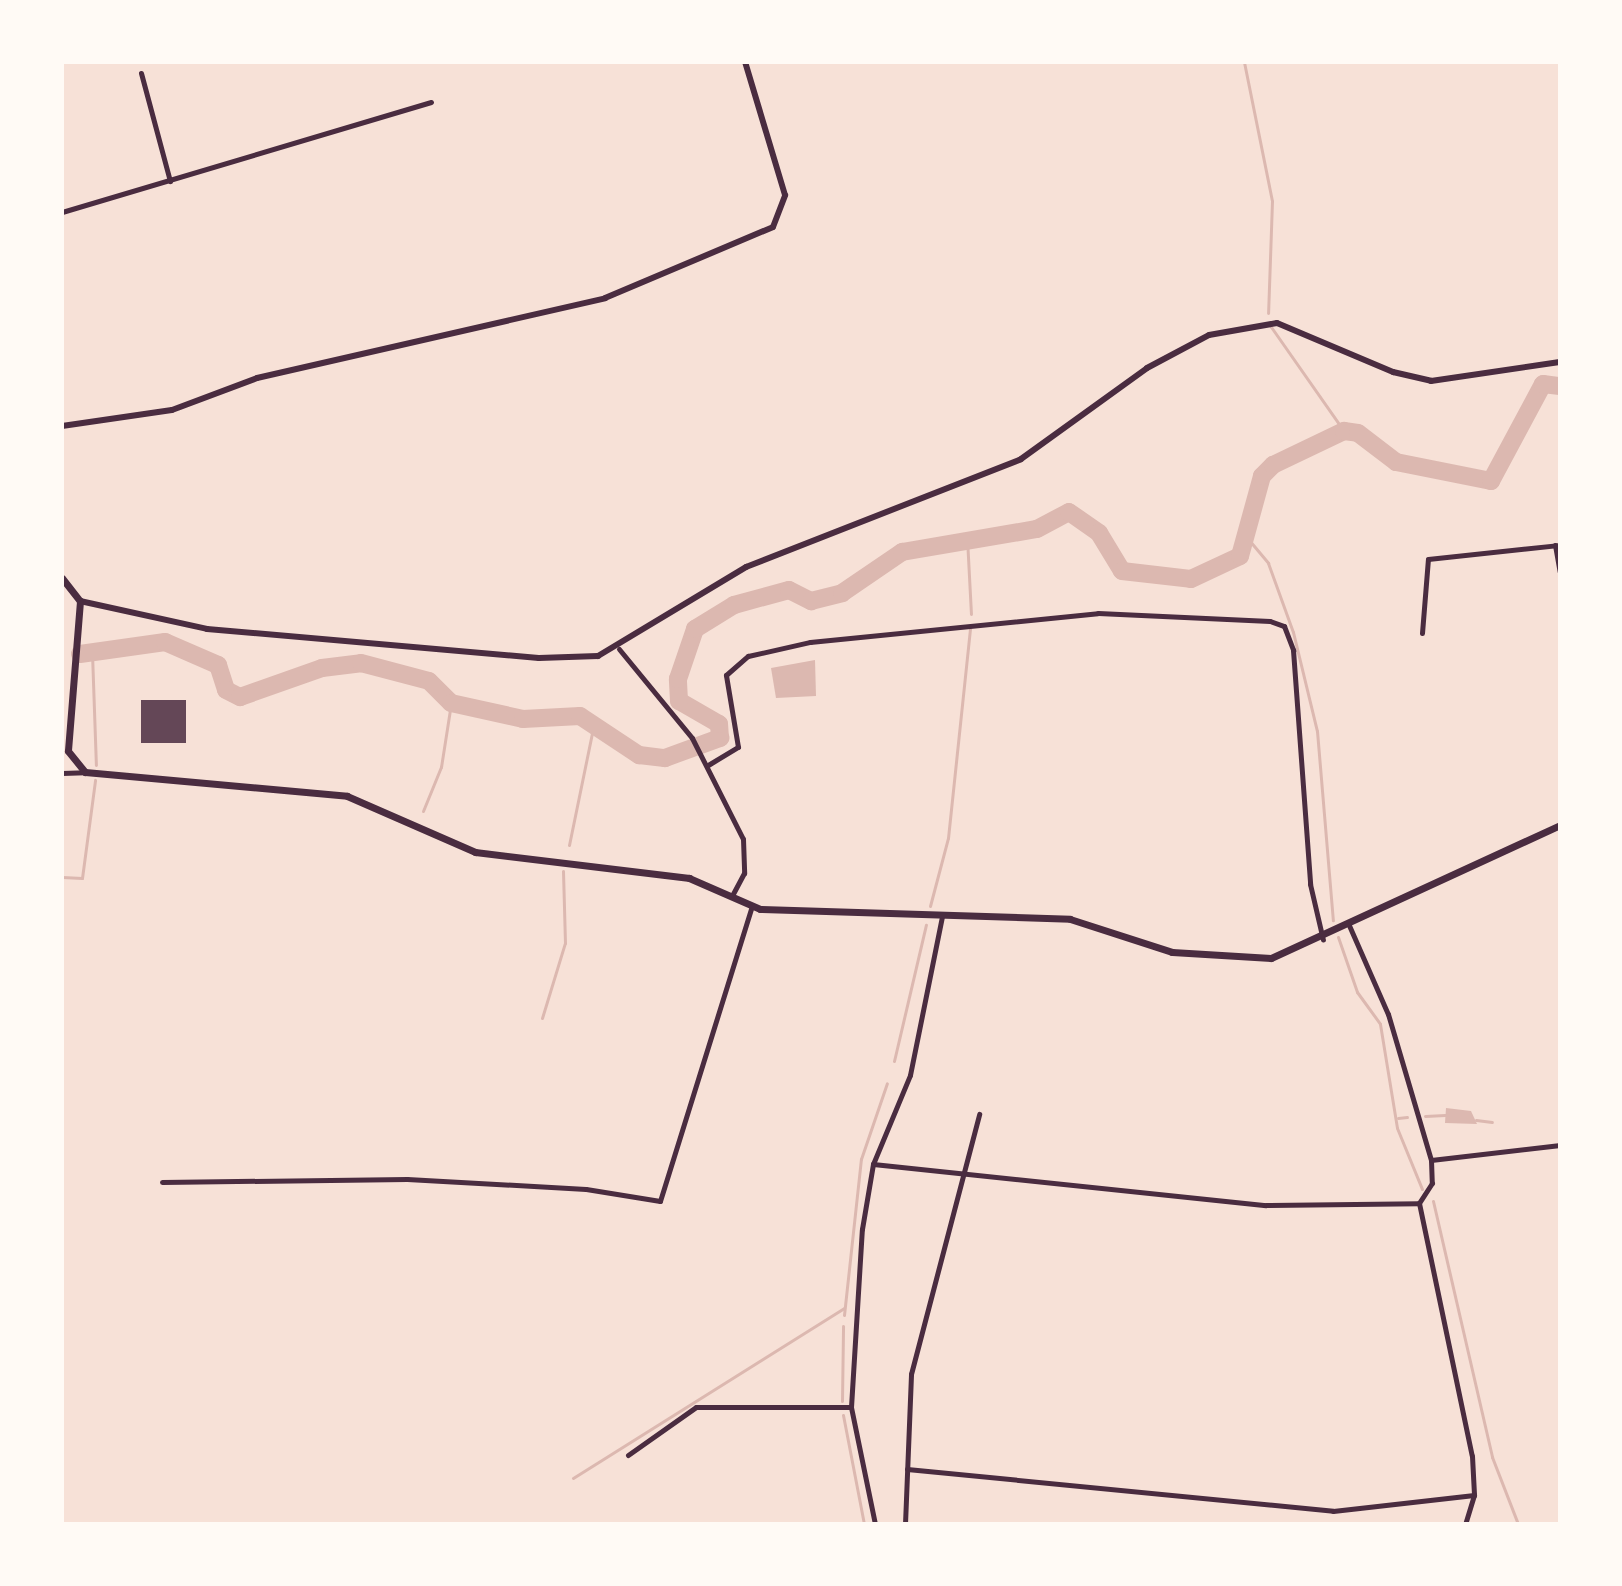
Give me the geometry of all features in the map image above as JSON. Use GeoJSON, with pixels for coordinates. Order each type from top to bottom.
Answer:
{"type":"FeatureCollection","features":[{"type":"Feature","properties":{"kind":"main road"},"geometry":{"type":"LineString","coordinates":[[62,578],[80,601],[70,660],[68,751],[85,772],[339,795],[492,857],[662,872],[752,906],[1070,919],[1210,958],[1271,958],[1323,940],[1348,923],[1560,825]]}},
{"type":"Feature","properties":{"kind":"street"},"geometry":{"type":"LineString","coordinates":[[62,426],[172,410],[257,378],[436,342],[605,298],[782,217],[785,195],[745,62]]}},
{"type":"Feature","properties":{"kind":"street"},"geometry":{"type":"LineString","coordinates":[[141,73],[170,181]]}},
{"type":"Feature","properties":{"kind":"street"},"geometry":{"type":"LineString","coordinates":[[62,212],[431,102]]}},
{"type":"Feature","properties":{"kind":"street"},"geometry":{"type":"LineString","coordinates":[[80,601],[207,629],[539,658],[619,649],[746,567],[1021,459],[1147,368],[1209,335],[1277,323],[1393,372],[1431,381],[1560,362]]}},
{"type":"Feature","properties":{"kind":"street"},"geometry":{"type":"LineString","coordinates":[[1422,633],[1428,559],[1557,545],[1560,572]]}},
{"type":"Feature","properties":{"kind":"street"},"geometry":{"type":"LineString","coordinates":[[708,765],[738,747],[725,686],[736,661],[871,637],[1098,613],[1284,626],[1293,650],[1310,884],[1323,940]]}},
{"type":"Feature","properties":{"kind":"street"},"geometry":{"type":"LineString","coordinates":[[619,649],[692,738],[743,839],[744,873],[732,896]]}},
{"type":"Feature","properties":{"kind":"street"},"geometry":{"type":"LineString","coordinates":[[62,773],[85,772]]}},
{"type":"Feature","properties":{"kind":"street"},"geometry":{"type":"LineString","coordinates":[[162,1182],[407,1179],[586,1189],[660,1201],[752,906]]}},
{"type":"Feature","properties":{"kind":"street"},"geometry":{"type":"LineString","coordinates":[[875,1524],[851,1407],[873,1164],[910,1075],[942,916]]}},
{"type":"Feature","properties":{"kind":"street"},"geometry":{"type":"LineString","coordinates":[[1348,923],[1388,1014],[1431,1160],[1432,1183],[1419,1203],[1451,1343],[1474,1495],[1465,1524]]}},
{"type":"Feature","properties":{"kind":"street"},"geometry":{"type":"LineString","coordinates":[[905,1524],[911,1374],[979,1114]]}},
{"type":"Feature","properties":{"kind":"street"},"geometry":{"type":"LineString","coordinates":[[1431,1160],[1560,1145]]}},
{"type":"Feature","properties":{"kind":"street"},"geometry":{"type":"LineString","coordinates":[[873,1164],[1266,1205],[1419,1203]]}},
{"type":"Feature","properties":{"kind":"street"},"geometry":{"type":"LineString","coordinates":[[628,1455],[696,1407],[851,1407]]}},
{"type":"Feature","properties":{"kind":"street"},"geometry":{"type":"LineString","coordinates":[[907,1469],[1333,1511],[1474,1495]]}},
{"type":"Feature","properties":{"kind":"shaded area"},"geometry":{"type":"Polygon","coordinates":[[[815,660],[816,696],[776,698],[771,668],[815,660]]]}},
{"type":"Feature","properties":{"kind":"shaded area"},"geometry":{"type":"Polygon","coordinates":[[[1446,1108],[1471,1111],[1477,1124],[1445,1123],[1446,1108]]]}},
{"type":"Feature","properties":{"kind":"building"},"geometry":{"type":"Polygon","coordinates":[[[141,700],[186,700],[186,743],[141,743],[141,700]]]}},
{"type":"Feature","properties":{"kind":"waterway"},"geometry":{"type":"LineString","coordinates":[[1244,62],[1272,201],[1268,313]]}},
{"type":"Feature","properties":{"kind":"waterway"},"geometry":{"type":"LineString","coordinates":[[1269,324],[1344,431]]}},
{"type":"Feature","properties":{"kind":"waterway"},"geometry":{"type":"LineString","coordinates":[[80,654],[165,642],[218,665],[226,690],[240,697],[322,668],[361,663],[429,681],[451,703],[523,719],[580,716],[639,755],[665,758],[720,738],[719,724],[679,701],[678,679],[695,629],[734,605],[789,590],[811,601],[842,593],[902,552],[1037,529],[1069,512],[1099,533],[1122,571],[1191,579],[1240,556],[1262,476],[1273,465],[1344,431],[1358,433],[1396,462],[1491,481],[1543,384],[1560,386]]}},
{"type":"Feature","properties":{"kind":"waterway"},"geometry":{"type":"LineString","coordinates":[[967,538],[971,614]]}},
{"type":"Feature","properties":{"kind":"waterway"},"geometry":{"type":"LineString","coordinates":[[1249,540],[1268,563],[1293,632],[1317,731],[1333,920]]}},
{"type":"Feature","properties":{"kind":"waterway"},"geometry":{"type":"LineString","coordinates":[[930,906],[948,838],[970,627]]}},
{"type":"Feature","properties":{"kind":"waterway"},"geometry":{"type":"LineString","coordinates":[[92,653],[96,765]]}},
{"type":"Feature","properties":{"kind":"waterway"},"geometry":{"type":"LineString","coordinates":[[423,811],[441,767],[451,703]]}},
{"type":"Feature","properties":{"kind":"waterway"},"geometry":{"type":"LineString","coordinates":[[569,845],[594,723]]}},
{"type":"Feature","properties":{"kind":"waterway"},"geometry":{"type":"LineString","coordinates":[[62,877],[82,878],[95,780]]}},
{"type":"Feature","properties":{"kind":"waterway"},"geometry":{"type":"LineString","coordinates":[[542,1018],[565,943],[563,871]]}},
{"type":"Feature","properties":{"kind":"waterway"},"geometry":{"type":"LineString","coordinates":[[894,1061],[926,925]]}},
{"type":"Feature","properties":{"kind":"waterway"},"geometry":{"type":"LineString","coordinates":[[1338,937],[1357,992],[1380,1024],[1397,1128],[1422,1189]]}},
{"type":"Feature","properties":{"kind":"waterway"},"geometry":{"type":"LineString","coordinates":[[844,1315],[861,1159],[887,1083]]}},
{"type":"Feature","properties":{"kind":"waterway"},"geometry":{"type":"LineString","coordinates":[[1425,1116],[1445,1115]]}},
{"type":"Feature","properties":{"kind":"waterway"},"geometry":{"type":"LineString","coordinates":[[1398,1118],[1407,1117]]}},
{"type":"Feature","properties":{"kind":"waterway"},"geometry":{"type":"LineString","coordinates":[[1476,1120],[1492,1122]]}},
{"type":"Feature","properties":{"kind":"waterway"},"geometry":{"type":"LineString","coordinates":[[1433,1201],[1492,1457],[1518,1524]]}},
{"type":"Feature","properties":{"kind":"waterway"},"geometry":{"type":"LineString","coordinates":[[573,1478],[844,1308]]}},
{"type":"Feature","properties":{"kind":"waterway"},"geometry":{"type":"LineString","coordinates":[[842,1401],[843,1326]]}},
{"type":"Feature","properties":{"kind":"waterway"},"geometry":{"type":"LineString","coordinates":[[843,1415],[864,1524]]}}]}
